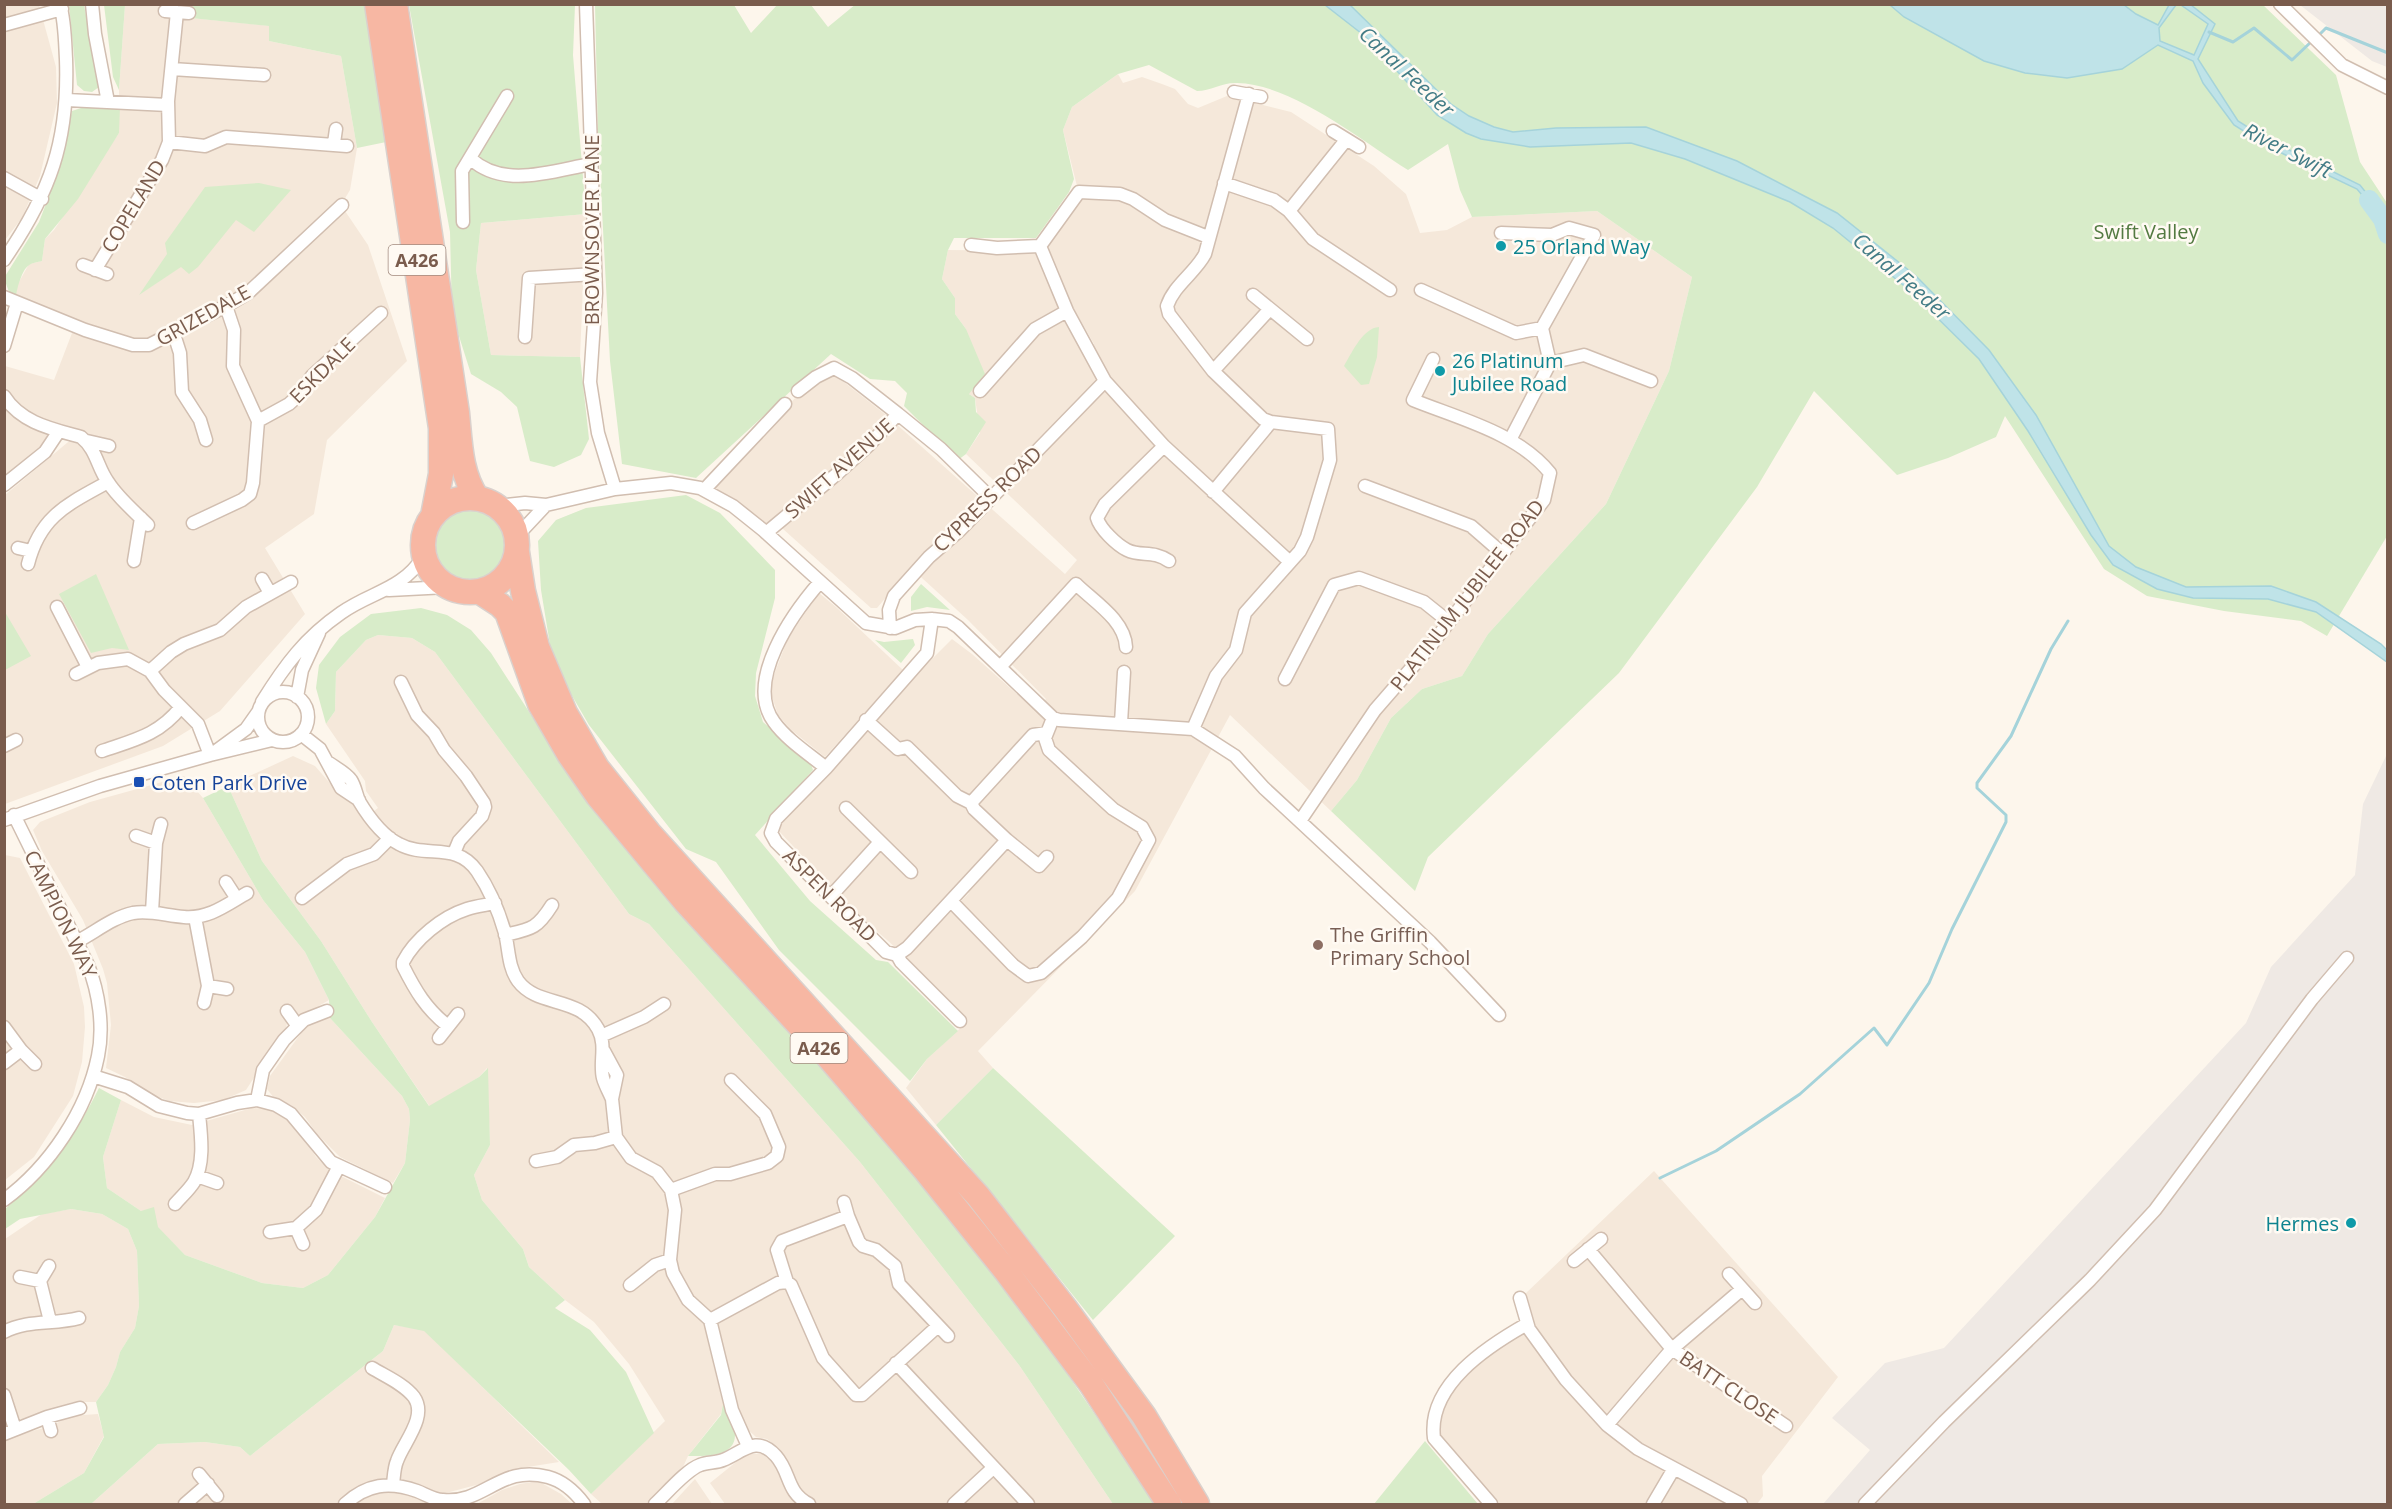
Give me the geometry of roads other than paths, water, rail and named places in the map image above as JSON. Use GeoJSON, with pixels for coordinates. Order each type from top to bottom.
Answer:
{"type":"FeatureCollection","features":[{"type":"Feature","properties":{"kind":"highway","name":"A426"},"geometry":{"type":"LineString","coordinates":[[377,4],[441,428],[441,474],[432,516]]}},
{"type":"Feature","properties":{"kind":"highway","name":"A426"},"geometry":{"type":"LineString","coordinates":[[395,4],[464,470],[469,486],[488,502]]}},
{"type":"Feature","properties":{"kind":"highway"},"geometry":{"type":"LineString","coordinates":[[452,501],[488,502],[513,525],[517,544],[513,566],[505,578],[493,587],[480,592],[458,591],[447,587],[437,579],[424,556],[424,536],[432,516],[452,501]]}},
{"type":"Feature","properties":{"kind":"highway","name":"A426"},"geometry":{"type":"LineString","coordinates":[[517,544],[523,591],[537,647],[564,713],[597,768],[649,833],[978,1197],[1065,1308],[1144,1416],[1197,1504]]}},
{"type":"Feature","properties":{"kind":"highway","name":"A426"},"geometry":{"type":"LineString","coordinates":[[480,592],[507,612],[540,704],[569,754],[598,796],[685,901],[825,1053],[926,1171],[1006,1271],[1091,1384],[1169,1504]]}},
{"type":"Feature","properties":{"kind":"street"},"geometry":{"type":"LineString","coordinates":[[92,4],[95,34],[108,102]]}},
{"type":"Feature","properties":{"kind":"street","name":"BROWNSOVER LANE"},"geometry":{"type":"LineString","coordinates":[[586,4],[595,274],[590,382],[598,433],[615,489]]}},
{"type":"Feature","properties":{"kind":"street"},"geometry":{"type":"LineString","coordinates":[[2280,4],[2342,65],[2388,88]]}},
{"type":"Feature","properties":{"kind":"street"},"geometry":{"type":"LineString","coordinates":[[4,25],[61,7],[67,100],[61,137],[42,200],[4,260]]}},
{"type":"Feature","properties":{"kind":"street","name":"COPELAND"},"geometry":{"type":"LineString","coordinates":[[95,270],[162,160],[169,142],[168,105],[177,12]]}},
{"type":"Feature","properties":{"kind":"street"},"geometry":{"type":"LineString","coordinates":[[172,69],[264,75]]}},
{"type":"Feature","properties":{"kind":"street"},"geometry":{"type":"LineString","coordinates":[[1193,729],[1216,676],[1236,650],[1245,613],[1300,551],[1307,537],[1330,460],[1328,429],[1270,422],[1263,419],[1213,371],[1169,314],[1167,306],[1176,288],[1197,268],[1205,254],[1224,183],[1255,95],[1234,93]]}},
{"type":"Feature","properties":{"kind":"street"},"geometry":{"type":"LineString","coordinates":[[463,222],[462,171],[507,96]]}},
{"type":"Feature","properties":{"kind":"street"},"geometry":{"type":"LineString","coordinates":[[67,100],[168,105]]}},
{"type":"Feature","properties":{"kind":"street"},"geometry":{"type":"LineString","coordinates":[[334,143],[336,129]]}},
{"type":"Feature","properties":{"kind":"street"},"geometry":{"type":"LineString","coordinates":[[1333,131],[1359,147]]}},
{"type":"Feature","properties":{"kind":"street"},"geometry":{"type":"LineString","coordinates":[[169,142],[205,146],[226,137],[334,143],[347,146]]}},
{"type":"Feature","properties":{"kind":"street"},"geometry":{"type":"LineString","coordinates":[[1289,212],[1346,140]]}},
{"type":"Feature","properties":{"kind":"street"},"geometry":{"type":"LineString","coordinates":[[471,159],[481,168],[500,175],[516,177],[591,164]]}},
{"type":"Feature","properties":{"kind":"street"},"geometry":{"type":"LineString","coordinates":[[4,178],[42,200]]}},
{"type":"Feature","properties":{"kind":"street"},"geometry":{"type":"LineString","coordinates":[[1224,183],[1242,187],[1274,200],[1289,212],[1313,239],[1390,290]]}},
{"type":"Feature","properties":{"kind":"street"},"geometry":{"type":"LineString","coordinates":[[1040,246],[1079,192],[1120,194],[1133,199],[1165,220],[1208,237]]}},
{"type":"Feature","properties":{"kind":"street","name":"GRIZEDALE"},"geometry":{"type":"LineString","coordinates":[[4,297],[85,330],[133,345],[149,345],[248,293],[342,205]]}},
{"type":"Feature","properties":{"kind":"street"},"geometry":{"type":"LineString","coordinates":[[1501,233],[1552,236],[1569,228],[1594,235],[1542,328],[1550,363],[1510,440]]}},
{"type":"Feature","properties":{"kind":"street"},"geometry":{"type":"LineString","coordinates":[[970,244],[997,248],[1040,246]]}},
{"type":"Feature","properties":{"kind":"street"},"geometry":{"type":"LineString","coordinates":[[1040,246],[1067,311],[1105,381],[1164,446],[1290,561]]}},
{"type":"Feature","properties":{"kind":"street"},"geometry":{"type":"LineString","coordinates":[[525,337],[530,278],[595,274]]}},
{"type":"Feature","properties":{"kind":"street"},"geometry":{"type":"LineString","coordinates":[[1420,290],[1516,333],[1542,328]]}},
{"type":"Feature","properties":{"kind":"street"},"geometry":{"type":"LineString","coordinates":[[1253,295],[1307,339]]}},
{"type":"Feature","properties":{"kind":"street"},"geometry":{"type":"LineString","coordinates":[[4,346],[17,303]]}},
{"type":"Feature","properties":{"kind":"street"},"geometry":{"type":"LineString","coordinates":[[194,523],[250,494],[253,483],[258,421],[233,366],[234,330],[226,306]]}},
{"type":"Feature","properties":{"kind":"street"},"geometry":{"type":"LineString","coordinates":[[1213,371],[1269,310]]}},
{"type":"Feature","properties":{"kind":"street"},"geometry":{"type":"LineString","coordinates":[[980,391],[1035,329],[1067,311]]}},
{"type":"Feature","properties":{"kind":"street","name":"ESKDALE"},"geometry":{"type":"LineString","coordinates":[[258,421],[289,404],[299,395],[312,376],[381,313]]}},
{"type":"Feature","properties":{"kind":"street"},"geometry":{"type":"LineString","coordinates":[[173,331],[180,353],[182,392],[200,420],[206,440]]}},
{"type":"Feature","properties":{"kind":"street"},"geometry":{"type":"LineString","coordinates":[[1550,363],[1584,355],[1651,381]]}},
{"type":"Feature","properties":{"kind":"street","name":"PLATINUM JUBILEE ROAD"},"geometry":{"type":"LineString","coordinates":[[1300,821],[1375,710],[1449,622],[1544,500],[1550,473],[1538,458],[1510,440],[1413,400],[1433,359]]}},
{"type":"Feature","properties":{"kind":"street"},"geometry":{"type":"LineString","coordinates":[[798,391],[816,377],[834,368],[852,378],[898,414]]}},
{"type":"Feature","properties":{"kind":"street","name":"CYPRESS ROAD"},"geometry":{"type":"LineString","coordinates":[[890,628],[889,610],[894,597],[929,557],[960,530],[1105,381]]}},
{"type":"Feature","properties":{"kind":"street"},"geometry":{"type":"LineString","coordinates":[[4,396],[13,410],[28,419],[81,437],[94,449],[108,482],[144,521],[134,561]]}},
{"type":"Feature","properties":{"kind":"street"},"geometry":{"type":"LineString","coordinates":[[704,490],[785,404]]}},
{"type":"Feature","properties":{"kind":"street","name":"SWIFT AVENUE"},"geometry":{"type":"LineString","coordinates":[[766,533],[838,473],[898,414],[941,449],[991,498]]}},
{"type":"Feature","properties":{"kind":"street"},"geometry":{"type":"LineString","coordinates":[[1213,492],[1270,422]]}},
{"type":"Feature","properties":{"kind":"street"},"geometry":{"type":"LineString","coordinates":[[4,485],[26,470],[45,452],[58,431]]}},
{"type":"Feature","properties":{"kind":"street"},"geometry":{"type":"LineString","coordinates":[[86,441],[109,446]]}},
{"type":"Feature","properties":{"kind":"street"},"geometry":{"type":"LineString","coordinates":[[1164,446],[1105,504],[1097,518],[1102,528],[1127,550],[1155,553],[1169,561]]}},
{"type":"Feature","properties":{"kind":"street"},"geometry":{"type":"LineString","coordinates":[[26,554],[62,507],[108,482]]}},
{"type":"Feature","properties":{"kind":"street"},"geometry":{"type":"LineString","coordinates":[[488,502],[546,506],[615,489],[671,483],[704,490],[733,506],[766,533],[866,623],[895,628],[915,620],[949,621],[1053,718],[1193,729],[1235,756],[1264,788],[1422,934],[1499,1015]]}},
{"type":"Feature","properties":{"kind":"street"},"geometry":{"type":"LineString","coordinates":[[1365,486],[1471,525],[1502,553]]}},
{"type":"Feature","properties":{"kind":"street"},"geometry":{"type":"LineString","coordinates":[[517,544],[546,506]]}},
{"type":"Feature","properties":{"kind":"street"},"geometry":{"type":"LineString","coordinates":[[210,755],[246,729],[286,664],[306,641],[340,613],[363,599],[388,590],[411,574],[424,556]]}},
{"type":"Feature","properties":{"kind":"street"},"geometry":{"type":"LineString","coordinates":[[1285,679],[1334,585],[1359,578],[1424,602],[1449,622]]}},
{"type":"Feature","properties":{"kind":"street"},"geometry":{"type":"LineString","coordinates":[[262,579],[270,593]]}},
{"type":"Feature","properties":{"kind":"street"},"geometry":{"type":"LineString","coordinates":[[150,671],[171,652],[184,644],[220,630],[246,607],[291,582]]}},
{"type":"Feature","properties":{"kind":"street"},"geometry":{"type":"LineString","coordinates":[[820,582],[804,600],[781,639],[769,663],[765,689],[766,704],[773,721],[826,768]]}},
{"type":"Feature","properties":{"kind":"street"},"geometry":{"type":"LineString","coordinates":[[1000,667],[1076,584],[1116,622],[1125,635],[1126,647]]}},
{"type":"Feature","properties":{"kind":"street"},"geometry":{"type":"LineString","coordinates":[[388,590],[447,587]]}},
{"type":"Feature","properties":{"kind":"street"},"geometry":{"type":"LineString","coordinates":[[57,607],[88,667]]}},
{"type":"Feature","properties":{"kind":"street","name":"ASPEN ROAD"},"geometry":{"type":"LineString","coordinates":[[932,619],[927,653],[826,768],[776,819],[771,833],[776,842],[886,952],[897,955],[907,948],[1007,840]]}},
{"type":"Feature","properties":{"kind":"street"},"geometry":{"type":"LineString","coordinates":[[297,697],[303,670],[320,631]]}},
{"type":"Feature","properties":{"kind":"street"},"geometry":{"type":"LineString","coordinates":[[76,674],[98,663],[128,659],[150,671],[164,690],[198,724],[210,755]]}},
{"type":"Feature","properties":{"kind":"street"},"geometry":{"type":"LineString","coordinates":[[1121,723],[1124,672]]}},
{"type":"Feature","properties":{"kind":"street"},"geometry":{"type":"LineString","coordinates":[[401,682],[417,715],[434,733],[484,803],[482,816],[459,842],[454,853]]}},
{"type":"Feature","properties":{"kind":"street"},"geometry":{"type":"LineString","coordinates":[[9,818],[100,786],[210,755],[272,740],[291,741],[302,734],[308,721],[308,714],[297,697],[289,693],[279,692],[269,695],[260,707],[258,723],[263,734],[272,740]]}},
{"type":"Feature","properties":{"kind":"street"},"geometry":{"type":"LineString","coordinates":[[102,751],[152,733],[172,718],[181,707]]}},
{"type":"Feature","properties":{"kind":"street"},"geometry":{"type":"LineString","coordinates":[[951,901],[1013,965],[1028,975],[1041,973],[1082,937],[1118,898],[1149,840],[1142,827],[1113,809],[1049,750],[1045,738],[1053,718]]}},
{"type":"Feature","properties":{"kind":"street"},"geometry":{"type":"LineString","coordinates":[[866,720],[898,749],[907,747],[957,796],[972,803],[974,809],[1039,866],[1047,857]]}},
{"type":"Feature","properties":{"kind":"street"},"geometry":{"type":"LineString","coordinates":[[972,803],[1032,735],[1047,733]]}},
{"type":"Feature","properties":{"kind":"street"},"geometry":{"type":"LineString","coordinates":[[302,734],[320,749],[340,788],[359,800],[379,828],[399,845],[416,850],[454,853],[475,868],[495,903],[511,964],[520,984],[538,996],[562,1002],[582,1012],[590,1019],[601,1036],[604,1052],[617,1075],[612,1099],[616,1137],[631,1158],[657,1172],[671,1190],[675,1210],[670,1260],[673,1273],[682,1292],[710,1320],[732,1410],[748,1446]]}},
{"type":"Feature","properties":{"kind":"street"},"geometry":{"type":"LineString","coordinates":[[4,746],[16,740]]}},
{"type":"Feature","properties":{"kind":"street"},"geometry":{"type":"LineString","coordinates":[[846,808],[911,872]]}},
{"type":"Feature","properties":{"kind":"street","name":"CAMPION WAY"},"geometry":{"type":"LineString","coordinates":[[4,1200],[46,1161],[83,1101],[99,1055],[99,1011],[95,983],[76,942],[9,818]]}},
{"type":"Feature","properties":{"kind":"street"},"geometry":{"type":"LineString","coordinates":[[152,912],[156,843],[161,824]]}},
{"type":"Feature","properties":{"kind":"street"},"geometry":{"type":"LineString","coordinates":[[136,836],[156,843]]}},
{"type":"Feature","properties":{"kind":"street"},"geometry":{"type":"LineString","coordinates":[[302,898],[346,864],[374,854],[390,838]]}},
{"type":"Feature","properties":{"kind":"street"},"geometry":{"type":"LineString","coordinates":[[831,896],[880,842]]}},
{"type":"Feature","properties":{"kind":"street"},"geometry":{"type":"LineString","coordinates":[[76,942],[119,918],[132,914],[152,912],[195,917],[219,911],[242,896],[226,882]]}},
{"type":"Feature","properties":{"kind":"street"},"geometry":{"type":"LineString","coordinates":[[448,1026],[433,1014],[418,996],[403,962],[419,941],[443,920],[467,909],[495,903]]}},
{"type":"Feature","properties":{"kind":"street"},"geometry":{"type":"LineString","coordinates":[[505,935],[527,930],[542,922],[552,906]]}},
{"type":"Feature","properties":{"kind":"street"},"geometry":{"type":"LineString","coordinates":[[195,917],[208,986],[204,1003]]}},
{"type":"Feature","properties":{"kind":"street"},"geometry":{"type":"LineString","coordinates":[[897,955],[901,962],[960,1021]]}},
{"type":"Feature","properties":{"kind":"street"},"geometry":{"type":"LineString","coordinates":[[1865,1504],[1944,1422],[2090,1281],[2155,1210],[2312,999],[2347,958]]}},
{"type":"Feature","properties":{"kind":"street"},"geometry":{"type":"LineString","coordinates":[[208,986],[227,989]]}},
{"type":"Feature","properties":{"kind":"street"},"geometry":{"type":"LineString","coordinates":[[601,1036],[644,1017],[664,1004]]}},
{"type":"Feature","properties":{"kind":"street"},"geometry":{"type":"LineString","coordinates":[[287,1011],[297,1025]]}},
{"type":"Feature","properties":{"kind":"street"},"geometry":{"type":"LineString","coordinates":[[257,1100],[263,1070],[297,1025],[327,1011]]}},
{"type":"Feature","properties":{"kind":"street"},"geometry":{"type":"LineString","coordinates":[[439,1038],[458,1014]]}},
{"type":"Feature","properties":{"kind":"street"},"geometry":{"type":"LineString","coordinates":[[4,1027],[35,1064]]}},
{"type":"Feature","properties":{"kind":"street"},"geometry":{"type":"LineString","coordinates":[[4,1063],[21,1050]]}},
{"type":"Feature","properties":{"kind":"street"},"geometry":{"type":"LineString","coordinates":[[93,1076],[128,1087],[159,1106],[199,1114],[257,1100],[276,1105],[291,1114],[325,1156],[339,1166],[385,1187]]}},
{"type":"Feature","properties":{"kind":"street"},"geometry":{"type":"LineString","coordinates":[[671,1190],[715,1174],[730,1174],[768,1163],[777,1156],[779,1147],[765,1114],[731,1080]]}},
{"type":"Feature","properties":{"kind":"street"},"geometry":{"type":"LineString","coordinates":[[175,1204],[197,1176],[201,1142],[199,1114]]}},
{"type":"Feature","properties":{"kind":"street"},"geometry":{"type":"LineString","coordinates":[[536,1161],[556,1157],[574,1145],[595,1143],[616,1137]]}},
{"type":"Feature","properties":{"kind":"street"},"geometry":{"type":"LineString","coordinates":[[270,1232],[296,1228],[316,1210],[339,1166]]}},
{"type":"Feature","properties":{"kind":"street"},"geometry":{"type":"LineString","coordinates":[[197,1176],[217,1183]]}},
{"type":"Feature","properties":{"kind":"street"},"geometry":{"type":"LineString","coordinates":[[844,1202],[859,1242],[863,1246],[876,1250],[895,1266],[899,1284],[948,1336]]}},
{"type":"Feature","properties":{"kind":"street"},"geometry":{"type":"LineString","coordinates":[[848,1216],[782,1241],[777,1250],[787,1282],[791,1285],[823,1358],[856,1395],[862,1395],[938,1326]]}},
{"type":"Feature","properties":{"kind":"street"},"geometry":{"type":"LineString","coordinates":[[296,1228],[303,1244]]}},
{"type":"Feature","properties":{"kind":"street"},"geometry":{"type":"LineString","coordinates":[[1574,1261],[1601,1239]]}},
{"type":"Feature","properties":{"kind":"street","name":"BATT CLOSE"},"geometry":{"type":"LineString","coordinates":[[1588,1250],[1672,1349],[1786,1426]]}},
{"type":"Feature","properties":{"kind":"street"},"geometry":{"type":"LineString","coordinates":[[630,1285],[655,1265],[670,1260]]}},
{"type":"Feature","properties":{"kind":"street"},"geometry":{"type":"LineString","coordinates":[[49,1266],[40,1281],[50,1321]]}},
{"type":"Feature","properties":{"kind":"street"},"geometry":{"type":"LineString","coordinates":[[1729,1274],[1755,1303]]}},
{"type":"Feature","properties":{"kind":"street"},"geometry":{"type":"LineString","coordinates":[[20,1277],[40,1281]]}},
{"type":"Feature","properties":{"kind":"street"},"geometry":{"type":"LineString","coordinates":[[710,1320],[778,1283],[787,1282]]}},
{"type":"Feature","properties":{"kind":"street"},"geometry":{"type":"LineString","coordinates":[[1607,1425],[1672,1349],[1742,1290]]}},
{"type":"Feature","properties":{"kind":"street"},"geometry":{"type":"LineString","coordinates":[[1520,1298],[1529,1329],[1566,1380],[1607,1425],[1638,1449],[1673,1470],[1741,1504]]}},
{"type":"Feature","properties":{"kind":"street"},"geometry":{"type":"LineString","coordinates":[[4,1332],[26,1324],[64,1322],[79,1318]]}},
{"type":"Feature","properties":{"kind":"street"},"geometry":{"type":"LineString","coordinates":[[1491,1504],[1434,1438],[1432,1424],[1435,1407],[1462,1370],[1492,1344],[1527,1324]]}},
{"type":"Feature","properties":{"kind":"street"},"geometry":{"type":"LineString","coordinates":[[896,1362],[1028,1504]]}},
{"type":"Feature","properties":{"kind":"street"},"geometry":{"type":"LineString","coordinates":[[372,1368],[406,1389],[416,1398],[418,1411],[416,1423],[397,1461],[393,1484]]}},
{"type":"Feature","properties":{"kind":"street"},"geometry":{"type":"LineString","coordinates":[[4,1395],[10,1431],[80,1408]]}},
{"type":"Feature","properties":{"kind":"street"},"geometry":{"type":"LineString","coordinates":[[47,1417],[51,1431]]}},
{"type":"Feature","properties":{"kind":"street"},"geometry":{"type":"LineString","coordinates":[[656,1504],[700,1465],[721,1461],[748,1446],[763,1446],[777,1457],[784,1467],[794,1493],[809,1504]]}},
{"type":"Feature","properties":{"kind":"street"},"geometry":{"type":"LineString","coordinates":[[954,1504],[993,1467]]}},
{"type":"Feature","properties":{"kind":"street"},"geometry":{"type":"LineString","coordinates":[[1653,1504],[1673,1470]]}},
{"type":"Feature","properties":{"kind":"street"},"geometry":{"type":"LineString","coordinates":[[345,1504],[366,1489],[393,1484],[443,1500],[463,1498],[478,1494],[497,1482],[517,1474],[534,1473],[556,1479],[577,1495],[584,1504]]}},
{"type":"Feature","properties":{"kind":"street"},"geometry":{"type":"LineString","coordinates":[[199,1474],[217,1496]]}},
{"type":"Feature","properties":{"kind":"street"},"geometry":{"type":"LineString","coordinates":[[185,1504],[208,1484]]}},
{"type":"Feature","properties":{"kind":"water","name":"Canal Feeder"},"geometry":{"type":"Polygon","coordinates":[[[1325,5],[1350,5],[1451,104],[1469,116],[1494,127],[1513,132],[1556,128],[1646,127],[1737,161],[1837,213],[1916,276],[1989,350],[2036,415],[2109,546],[2136,567],[2186,587],[2271,586],[2316,602],[2381,644],[2387,650],[2387,662],[2316,612],[2268,599],[2193,598],[2157,589],[2113,565],[2091,535],[2028,431],[1979,359],[1908,289],[1833,228],[1790,202],[1685,159],[1631,143],[1530,147],[1481,139],[1466,133],[1437,115],[1366,37],[1325,5]]]}},
{"type":"Feature","properties":{"kind":"water"},"geometry":{"type":"Polygon","coordinates":[[[1890,5],[2124,5],[2158,25],[2169,5],[2176,5],[2159,28],[2160,41],[2194,55],[2208,24],[2181,5],[2191,5],[2215,24],[2198,59],[2238,121],[2265,138],[2360,185],[2387,219],[2387,225],[2357,189],[2269,147],[2234,125],[2203,83],[2193,61],[2158,45],[2122,69],[2067,78],[2025,73],[1984,61],[1904,17],[1890,5]]]}},
{"type":"Feature","properties":{"kind":"waterway"},"geometry":{"type":"LineString","coordinates":[[2209,32],[2233,42],[2254,28],[2292,60],[2312,41]]}},
{"type":"Feature","properties":{"kind":"waterway"},"geometry":{"type":"LineString","coordinates":[[2317,37],[2326,28],[2388,53]]}},
{"type":"Feature","properties":{"kind":"waterway","name":"River Swift"},"geometry":{"type":"LineString","coordinates":[[2369,200],[2383,219],[2388,234]]}},
{"type":"Feature","properties":{"kind":"waterway"},"geometry":{"type":"LineString","coordinates":[[1660,1178],[1716,1151],[1800,1094],[1874,1028],[1887,1045],[1929,983],[1952,929],[2006,822],[2006,815],[1977,788],[1977,783],[2011,736],[2051,649],[2068,621]]}},
{"type":"Feature","properties":{"kind":"place","name":"25 Orland Way"},"geometry":{"type":"Point","coordinates":[1501,246]}},
{"type":"Feature","properties":{"kind":"place","name":"26 Platinum Jubilee Road"},"geometry":{"type":"Point","coordinates":[1440,371]}},
{"type":"Feature","properties":{"kind":"place","name":"Coten Park Drive"},"geometry":{"type":"Point","coordinates":[139,782]}},
{"type":"Feature","properties":{"kind":"place","name":"The Griffin Primary School"},"geometry":{"type":"Point","coordinates":[1318,945]}},
{"type":"Feature","properties":{"kind":"place","name":"Hermes"},"geometry":{"type":"Point","coordinates":[2351,1223]}},
{"type":"Feature","properties":{"kind":"park label","name":"Swift Valley"},"geometry":{"type":"Point","coordinates":[2146,231]}}]}
